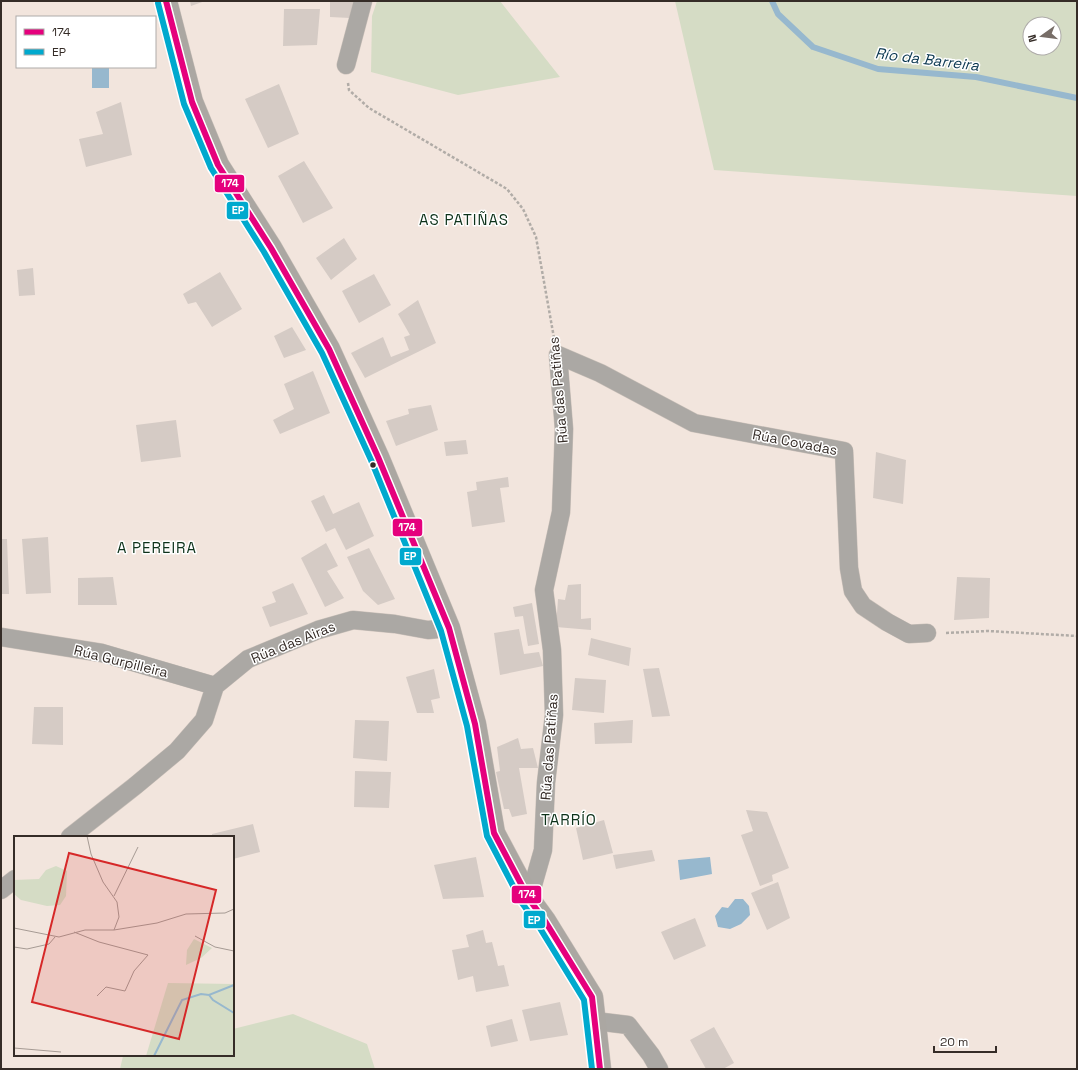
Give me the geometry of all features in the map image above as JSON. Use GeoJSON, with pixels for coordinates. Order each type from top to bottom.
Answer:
{"type":"FeatureCollection","features":[{"type":"Feature","properties":{"kind":"main road"},"geometry":{"type":"LineString","coordinates":[[166,1],[192,102],[218,165],[271,248],[329,349],[378,456],[449,628],[475,724],[494,833],[529,899],[545,921],[592,997],[600,1069]]}},
{"type":"Feature","properties":{"kind":"street"},"geometry":{"type":"LineString","coordinates":[[346,65],[363,1]]}},
{"type":"Feature","properties":{"kind":"street","name":"Rúa Covadas"},"geometry":{"type":"LineString","coordinates":[[558,355],[600,373],[694,423],[844,451],[849,568],[853,591],[863,606],[887,622],[909,634],[928,634]]}},
{"type":"Feature","properties":{"kind":"street","name":"Rúa das Patiñas"},"geometry":{"type":"LineString","coordinates":[[529,899],[543,850],[546,783],[554,715],[552,650],[544,590],[561,512],[564,429],[558,355]]}},
{"type":"Feature","properties":{"kind":"street","name":"Rúa das Airas"},"geometry":{"type":"LineString","coordinates":[[215,686],[248,659],[318,630],[353,620],[395,624],[428,630],[449,628]]}},
{"type":"Feature","properties":{"kind":"street","name":"Rúa Gurpilleira"},"geometry":{"type":"LineString","coordinates":[[1,637],[102,653],[215,686]]}},
{"type":"Feature","properties":{"kind":"street"},"geometry":{"type":"LineString","coordinates":[[71,836],[136,786],[177,751],[204,720],[215,686]]}},
{"type":"Feature","properties":{"kind":"street"},"geometry":{"type":"LineString","coordinates":[[1,890],[14,880]]}},
{"type":"Feature","properties":{"kind":"street"},"geometry":{"type":"LineString","coordinates":[[595,1021],[628,1025],[651,1055],[659,1069]]}},
{"type":"Feature","properties":{"kind":"path","name":"Rúa das Patiñas"},"geometry":{"type":"LineString","coordinates":[[346,65],[349,90],[369,108],[507,188],[523,209],[536,237],[558,355]]}},
{"type":"Feature","properties":{"kind":"path"},"geometry":{"type":"LineString","coordinates":[[928,634],[988,632],[1077,636]]}},
{"type":"Feature","properties":{"kind":"green space"},"geometry":{"type":"Polygon","coordinates":[[[377,1],[500,1],[560,77],[458,95],[371,72],[372,16],[377,1]]]}},
{"type":"Feature","properties":{"kind":"green space"},"geometry":{"type":"Polygon","coordinates":[[[675,1],[1077,1],[1077,196],[714,170],[675,1]]]}},
{"type":"Feature","properties":{"kind":"green space"},"geometry":{"type":"Polygon","coordinates":[[[293,1014],[367,1044],[375,1069],[120,1069],[123,1056],[234,1056],[234,1029],[293,1014]]]}},
{"type":"Feature","properties":{"kind":"water"},"geometry":{"type":"Polygon","coordinates":[[[92,68],[109,68],[109,88],[92,88],[92,68]]]}},
{"type":"Feature","properties":{"kind":"water"},"geometry":{"type":"Polygon","coordinates":[[[710,857],[712,874],[680,880],[678,860],[710,857]]]}},
{"type":"Feature","properties":{"kind":"water"},"geometry":{"type":"Polygon","coordinates":[[[735,899],[743,899],[749,906],[750,915],[741,924],[730,929],[718,927],[715,916],[722,907],[728,908],[735,899]]]}},
{"type":"Feature","properties":{"kind":"building"},"geometry":{"type":"Polygon","coordinates":[[[190,1],[205,1],[191,6],[190,1]]]}},
{"type":"Feature","properties":{"kind":"building"},"geometry":{"type":"Polygon","coordinates":[[[330,1],[354,1],[350,18],[330,17],[330,1]]]}},
{"type":"Feature","properties":{"kind":"building"},"geometry":{"type":"Polygon","coordinates":[[[284,9],[320,9],[317,45],[283,46],[284,9]]]}},
{"type":"Feature","properties":{"kind":"building"},"geometry":{"type":"Polygon","coordinates":[[[279,84],[299,134],[268,148],[245,99],[279,84]]]}},
{"type":"Feature","properties":{"kind":"building"},"geometry":{"type":"Polygon","coordinates":[[[121,102],[132,155],[86,167],[79,139],[103,134],[96,112],[121,102]]]}},
{"type":"Feature","properties":{"kind":"building"},"geometry":{"type":"Polygon","coordinates":[[[304,161],[333,208],[303,223],[278,176],[304,161]]]}},
{"type":"Feature","properties":{"kind":"building"},"geometry":{"type":"Polygon","coordinates":[[[344,238],[357,259],[331,280],[316,258],[344,238]]]}},
{"type":"Feature","properties":{"kind":"building"},"geometry":{"type":"Polygon","coordinates":[[[33,268],[35,295],[19,296],[17,270],[33,268]]]}},
{"type":"Feature","properties":{"kind":"building"},"geometry":{"type":"Polygon","coordinates":[[[220,272],[242,309],[212,327],[196,302],[188,304],[183,294],[220,272]]]}},
{"type":"Feature","properties":{"kind":"building"},"geometry":{"type":"Polygon","coordinates":[[[374,274],[391,305],[359,323],[342,291],[374,274]]]}},
{"type":"Feature","properties":{"kind":"building"},"geometry":{"type":"Polygon","coordinates":[[[418,300],[436,343],[365,378],[351,353],[383,337],[391,357],[409,350],[404,337],[410,335],[398,314],[418,300]]]}},
{"type":"Feature","properties":{"kind":"building"},"geometry":{"type":"Polygon","coordinates":[[[292,327],[306,350],[284,358],[274,336],[292,327]]]}},
{"type":"Feature","properties":{"kind":"building"},"geometry":{"type":"Polygon","coordinates":[[[313,371],[330,413],[280,434],[273,420],[294,409],[284,384],[313,371]]]}},
{"type":"Feature","properties":{"kind":"building"},"geometry":{"type":"Polygon","coordinates":[[[431,405],[438,430],[396,446],[386,421],[409,414],[408,409],[431,405]]]}},
{"type":"Feature","properties":{"kind":"building"},"geometry":{"type":"Polygon","coordinates":[[[176,420],[181,457],[141,462],[136,425],[176,420]]]}},
{"type":"Feature","properties":{"kind":"building"},"geometry":{"type":"Polygon","coordinates":[[[466,440],[468,454],[446,456],[444,442],[466,440]]]}},
{"type":"Feature","properties":{"kind":"building"},"geometry":{"type":"Polygon","coordinates":[[[876,452],[906,460],[903,504],[873,498],[876,452]]]}},
{"type":"Feature","properties":{"kind":"building"},"geometry":{"type":"Polygon","coordinates":[[[508,477],[509,487],[500,488],[505,522],[472,527],[467,492],[477,490],[476,482],[508,477]]]}},
{"type":"Feature","properties":{"kind":"building"},"geometry":{"type":"Polygon","coordinates":[[[324,495],[333,514],[359,502],[374,536],[346,550],[335,528],[326,532],[311,501],[324,495]]]}},
{"type":"Feature","properties":{"kind":"building"},"geometry":{"type":"Polygon","coordinates":[[[48,537],[51,593],[26,594],[22,539],[48,537]]]}},
{"type":"Feature","properties":{"kind":"building"},"geometry":{"type":"Polygon","coordinates":[[[1,539],[7,539],[9,594],[1,594],[1,539]]]}},
{"type":"Feature","properties":{"kind":"building"},"geometry":{"type":"Polygon","coordinates":[[[326,543],[338,566],[327,571],[344,598],[325,607],[301,558],[326,543]]]}},
{"type":"Feature","properties":{"kind":"building"},"geometry":{"type":"Polygon","coordinates":[[[369,548],[395,599],[378,605],[363,591],[347,557],[369,548]]]}},
{"type":"Feature","properties":{"kind":"building"},"geometry":{"type":"Polygon","coordinates":[[[113,577],[117,605],[78,605],[78,578],[113,577]]]}},
{"type":"Feature","properties":{"kind":"building"},"geometry":{"type":"Polygon","coordinates":[[[957,577],[990,578],[989,618],[954,620],[957,577]]]}},
{"type":"Feature","properties":{"kind":"building"},"geometry":{"type":"Polygon","coordinates":[[[293,583],[308,614],[270,627],[262,607],[276,602],[272,592],[293,583]]]}},
{"type":"Feature","properties":{"kind":"building"},"geometry":{"type":"Polygon","coordinates":[[[581,584],[581,619],[591,618],[591,630],[556,627],[558,599],[565,600],[568,585],[581,584]]]}},
{"type":"Feature","properties":{"kind":"building"},"geometry":{"type":"Polygon","coordinates":[[[532,603],[539,644],[528,646],[523,616],[515,617],[513,607],[532,603]]]}},
{"type":"Feature","properties":{"kind":"building"},"geometry":{"type":"Polygon","coordinates":[[[519,629],[524,654],[539,652],[543,666],[500,675],[494,633],[519,629]]]}},
{"type":"Feature","properties":{"kind":"building"},"geometry":{"type":"Polygon","coordinates":[[[591,638],[631,648],[629,666],[588,655],[591,638]]]}},
{"type":"Feature","properties":{"kind":"building"},"geometry":{"type":"Polygon","coordinates":[[[659,668],[670,716],[652,717],[643,669],[659,668]]]}},
{"type":"Feature","properties":{"kind":"building"},"geometry":{"type":"Polygon","coordinates":[[[434,669],[440,698],[431,700],[434,713],[417,713],[406,677],[434,669]]]}},
{"type":"Feature","properties":{"kind":"building"},"geometry":{"type":"Polygon","coordinates":[[[575,678],[606,680],[604,713],[572,710],[575,678]]]}},
{"type":"Feature","properties":{"kind":"building"},"geometry":{"type":"Polygon","coordinates":[[[34,707],[63,707],[63,745],[32,744],[34,707]]]}},
{"type":"Feature","properties":{"kind":"building"},"geometry":{"type":"Polygon","coordinates":[[[355,720],[389,721],[387,761],[353,758],[355,720]]]}},
{"type":"Feature","properties":{"kind":"building"},"geometry":{"type":"Polygon","coordinates":[[[633,720],[632,743],[595,744],[594,723],[633,720]]]}},
{"type":"Feature","properties":{"kind":"building"},"geometry":{"type":"Polygon","coordinates":[[[518,738],[521,749],[533,748],[538,768],[519,768],[527,814],[512,817],[509,809],[504,809],[496,772],[500,771],[497,747],[518,738]]]}},
{"type":"Feature","properties":{"kind":"building"},"geometry":{"type":"Polygon","coordinates":[[[355,771],[391,772],[389,808],[354,807],[355,771]]]}},
{"type":"Feature","properties":{"kind":"building"},"geometry":{"type":"Polygon","coordinates":[[[746,810],[767,812],[789,868],[772,875],[773,881],[760,886],[741,835],[753,831],[746,810]]]}},
{"type":"Feature","properties":{"kind":"building"},"geometry":{"type":"Polygon","coordinates":[[[604,820],[613,853],[583,860],[576,828],[604,820]]]}},
{"type":"Feature","properties":{"kind":"building"},"geometry":{"type":"Polygon","coordinates":[[[253,824],[260,852],[234,859],[234,836],[212,836],[212,834],[253,824]]]}},
{"type":"Feature","properties":{"kind":"building"},"geometry":{"type":"Polygon","coordinates":[[[652,850],[655,861],[616,869],[613,855],[652,850]]]}},
{"type":"Feature","properties":{"kind":"building"},"geometry":{"type":"Polygon","coordinates":[[[476,857],[484,897],[443,899],[434,865],[476,857]]]}},
{"type":"Feature","properties":{"kind":"building"},"geometry":{"type":"Polygon","coordinates":[[[778,882],[790,918],[767,930],[751,893],[778,882]]]}},
{"type":"Feature","properties":{"kind":"building"},"geometry":{"type":"Polygon","coordinates":[[[695,918],[706,946],[674,960],[661,932],[695,918]]]}},
{"type":"Feature","properties":{"kind":"building"},"geometry":{"type":"Polygon","coordinates":[[[483,930],[486,943],[492,942],[498,966],[504,965],[509,986],[476,992],[473,976],[458,980],[452,950],[469,947],[466,935],[483,930]]]}},
{"type":"Feature","properties":{"kind":"building"},"geometry":{"type":"Polygon","coordinates":[[[560,1002],[568,1035],[530,1041],[522,1010],[560,1002]]]}},
{"type":"Feature","properties":{"kind":"building"},"geometry":{"type":"Polygon","coordinates":[[[512,1019],[518,1041],[491,1047],[486,1026],[512,1019]]]}},
{"type":"Feature","properties":{"kind":"building"},"geometry":{"type":"Polygon","coordinates":[[[714,1027],[734,1063],[723,1069],[706,1069],[690,1040],[714,1027]]]}},
{"type":"Feature","properties":{"kind":"waterway","name":"Río da Barreira"},"geometry":{"type":"LineString","coordinates":[[772,1],[778,14],[813,47],[878,69],[976,77],[1077,98]]}},
{"type":"Feature","properties":{"kind":"transit line","name":"174"},"geometry":{"type":"LineString","coordinates":[[166,1],[192,102],[218,165],[271,248],[329,349],[378,457],[449,628],[475,724],[494,833],[529,899],[545,921],[592,997],[600,1069]]}},
{"type":"Feature","properties":{"kind":"transit line","name":"EP"},"geometry":{"type":"LineString","coordinates":[[158,3],[184,104],[211,168],[264,252],[322,353],[371,460],[441,631],[467,726],[487,836],[522,903],[538,925],[584,1000],[592,1069]]}},
{"type":"Feature","properties":{"kind":"district","name":"AS PATIÑAS"},"geometry":{"type":"Point","coordinates":[464,219]}},
{"type":"Feature","properties":{"kind":"district","name":"A PEREIRA"},"geometry":{"type":"Point","coordinates":[157,547]}},
{"type":"Feature","properties":{"kind":"district","name":"TARRÍO"},"geometry":{"type":"Point","coordinates":[569,819]}}]}
